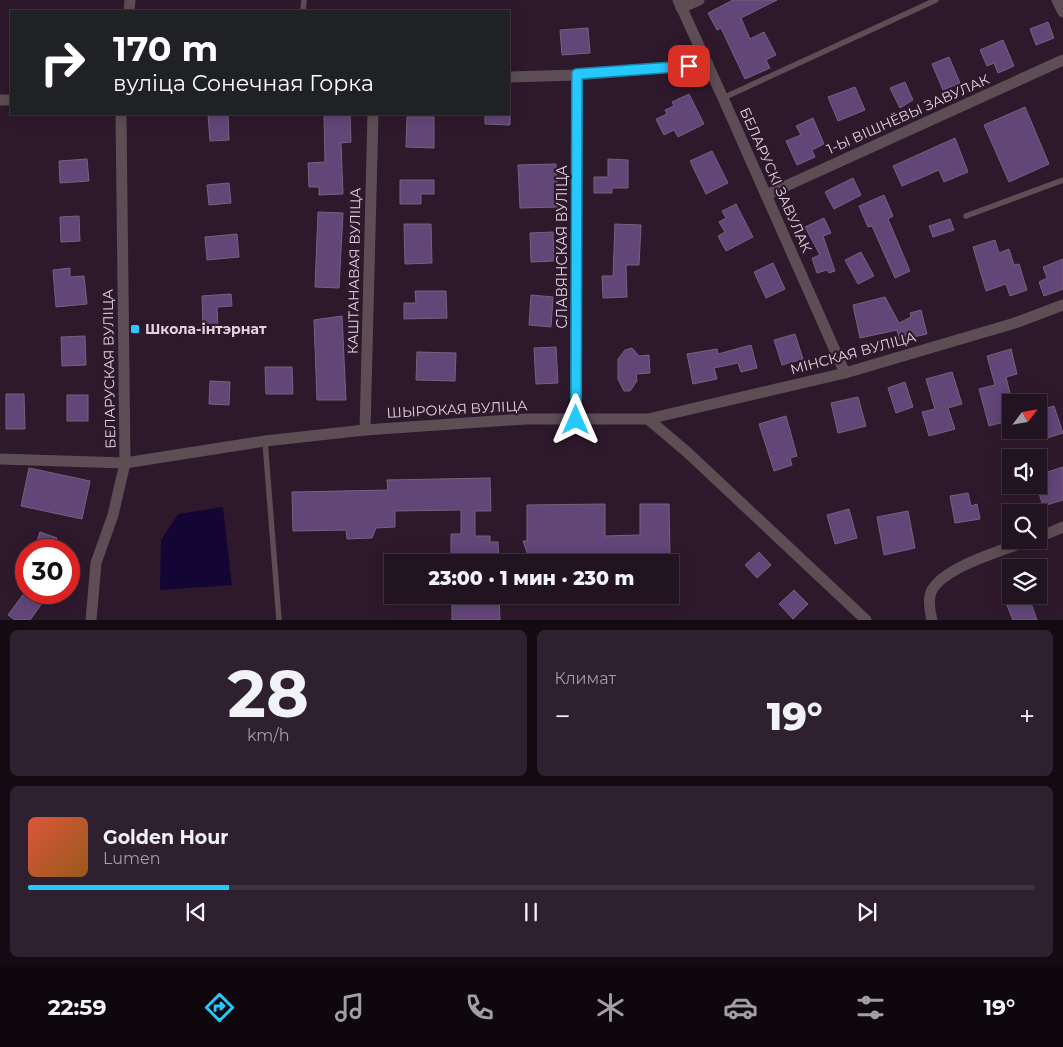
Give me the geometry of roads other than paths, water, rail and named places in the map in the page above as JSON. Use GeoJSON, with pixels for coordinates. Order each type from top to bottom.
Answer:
{"type":"FeatureCollection","features":[{"type":"Feature","properties":{"kind":"street"},"geometry":{"type":"LineString","coordinates":[[680,4],[699,0]]}},
{"type":"Feature","properties":{"kind":"street"},"geometry":{"type":"LineString","coordinates":[[1057,0],[1063,12]]}},
{"type":"Feature","properties":{"kind":"street","name":"БЕЛАРУСКІ ЗАВУЛАК"},"geometry":{"type":"LineString","coordinates":[[680,4],[845,373]]}},
{"type":"Feature","properties":{"kind":"street","name":"1-Ы ВІШНЁВЫ ЗАВУЛАК"},"geometry":{"type":"LineString","coordinates":[[766,195],[1063,60]]}},
{"type":"Feature","properties":{"kind":"street"},"geometry":{"type":"LineString","coordinates":[[510,77],[708,64]]}},
{"type":"Feature","properties":{"kind":"street","name":"СЛАВЯНСКАЯ ВУЛІЦА"},"geometry":{"type":"LineString","coordinates":[[576,420],[577,74]]}},
{"type":"Feature","properties":{"kind":"street","name":"БЕЛАРУСКАЯ ВУЛІЦА"},"geometry":{"type":"LineString","coordinates":[[91,620],[96,563],[113,515],[125,463],[121,115]]}},
{"type":"Feature","properties":{"kind":"street","name":"КАШТАНАВАЯ ВУЛІЦА"},"geometry":{"type":"LineString","coordinates":[[365,430],[373,115]]}},
{"type":"Feature","properties":{"kind":"street","name":"МІНСКАЯ ВУЛІЦА"},"geometry":{"type":"LineString","coordinates":[[648,419],[845,373],[1015,323],[1063,305]]}},
{"type":"Feature","properties":{"kind":"street","name":"ШЫРОКАЯ ВУЛІЦА"},"geometry":{"type":"LineString","coordinates":[[0,458],[125,463],[265,441],[365,430],[526,419],[648,419]]}},
{"type":"Feature","properties":{"kind":"street"},"geometry":{"type":"LineString","coordinates":[[648,419],[687,452],[866,620]]}},
{"type":"Feature","properties":{"kind":"street"},"geometry":{"type":"LineString","coordinates":[[1047,533],[1063,527]]}},
{"type":"Feature","properties":{"kind":"street"},"geometry":{"type":"LineString","coordinates":[[932,620],[930,610],[931,593],[940,579],[958,567],[1006,549]]}},
{"type":"Feature","properties":{"kind":"lane"},"geometry":{"type":"LineString","coordinates":[[723,98],[936,0]]}},
{"type":"Feature","properties":{"kind":"lane"},"geometry":{"type":"LineString","coordinates":[[966,216],[1063,180]]}},
{"type":"Feature","properties":{"kind":"lane"},"geometry":{"type":"LineString","coordinates":[[265,441],[278,620]]}},
{"type":"Feature","properties":{"kind":"place","name":"Школа-інтэрнат"},"geometry":{"type":"Point","coordinates":[135,329]}}]}
